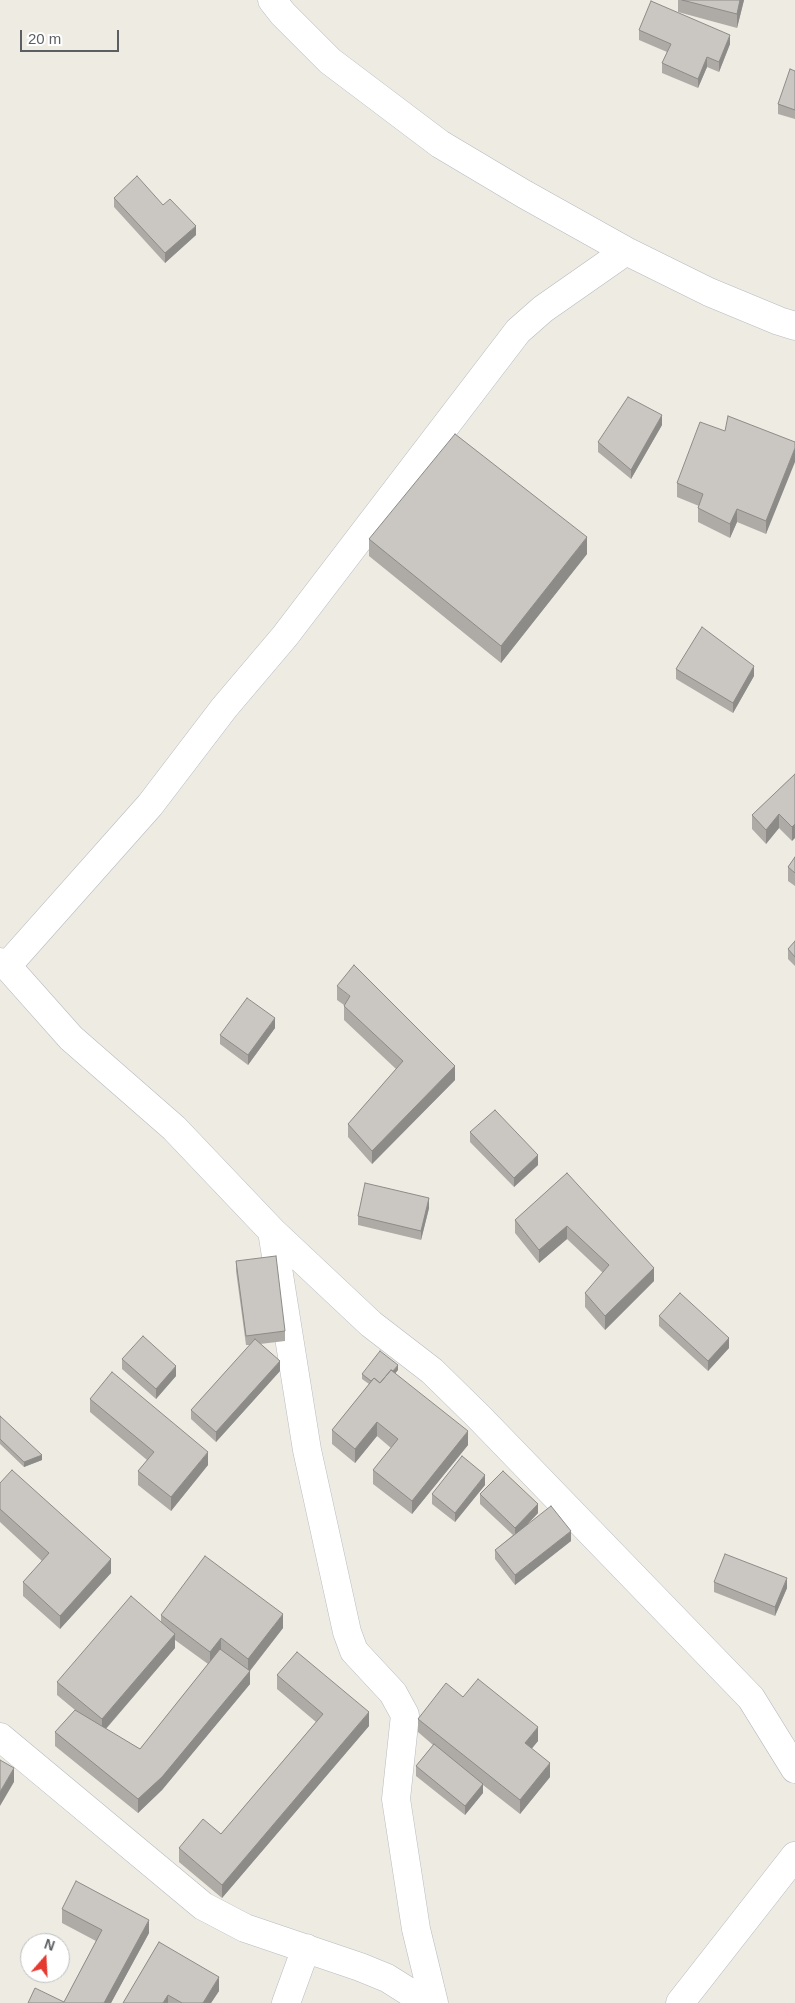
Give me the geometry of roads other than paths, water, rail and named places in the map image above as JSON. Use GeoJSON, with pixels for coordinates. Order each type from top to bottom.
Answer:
{"type":"FeatureCollection","features":[{"type":"Feature","properties":{"kind":"street"},"geometry":{"type":"LineString","coordinates":[[272,0],[283,14],[330,61],[440,144],[626,251],[709,292],[779,322],[795,326]]}},
{"type":"Feature","properties":{"kind":"street"},"geometry":{"type":"LineString","coordinates":[[626,251],[543,309],[518,331],[369,528],[257,671],[224,708],[167,784],[3,964],[71,1038],[174,1128],[272,1231],[371,1324],[432,1372],[480,1417],[751,1698],[795,1769]]}},
{"type":"Feature","properties":{"kind":"street"},"geometry":{"type":"LineString","coordinates":[[272,1231],[308,1450],[347,1632],[354,1651],[393,1693],[405,1715],[396,1799],[416,1929],[434,2003]]}},
{"type":"Feature","properties":{"kind":"street"},"geometry":{"type":"LineString","coordinates":[[0,1737],[203,1906],[246,1928],[388,1978],[426,2003]]}},
{"type":"Feature","properties":{"kind":"street"},"geometry":{"type":"LineString","coordinates":[[680,2003],[795,1856]]}},
{"type":"Feature","properties":{"kind":"street"},"geometry":{"type":"LineString","coordinates":[[286,2003],[306,1948]]}}]}
